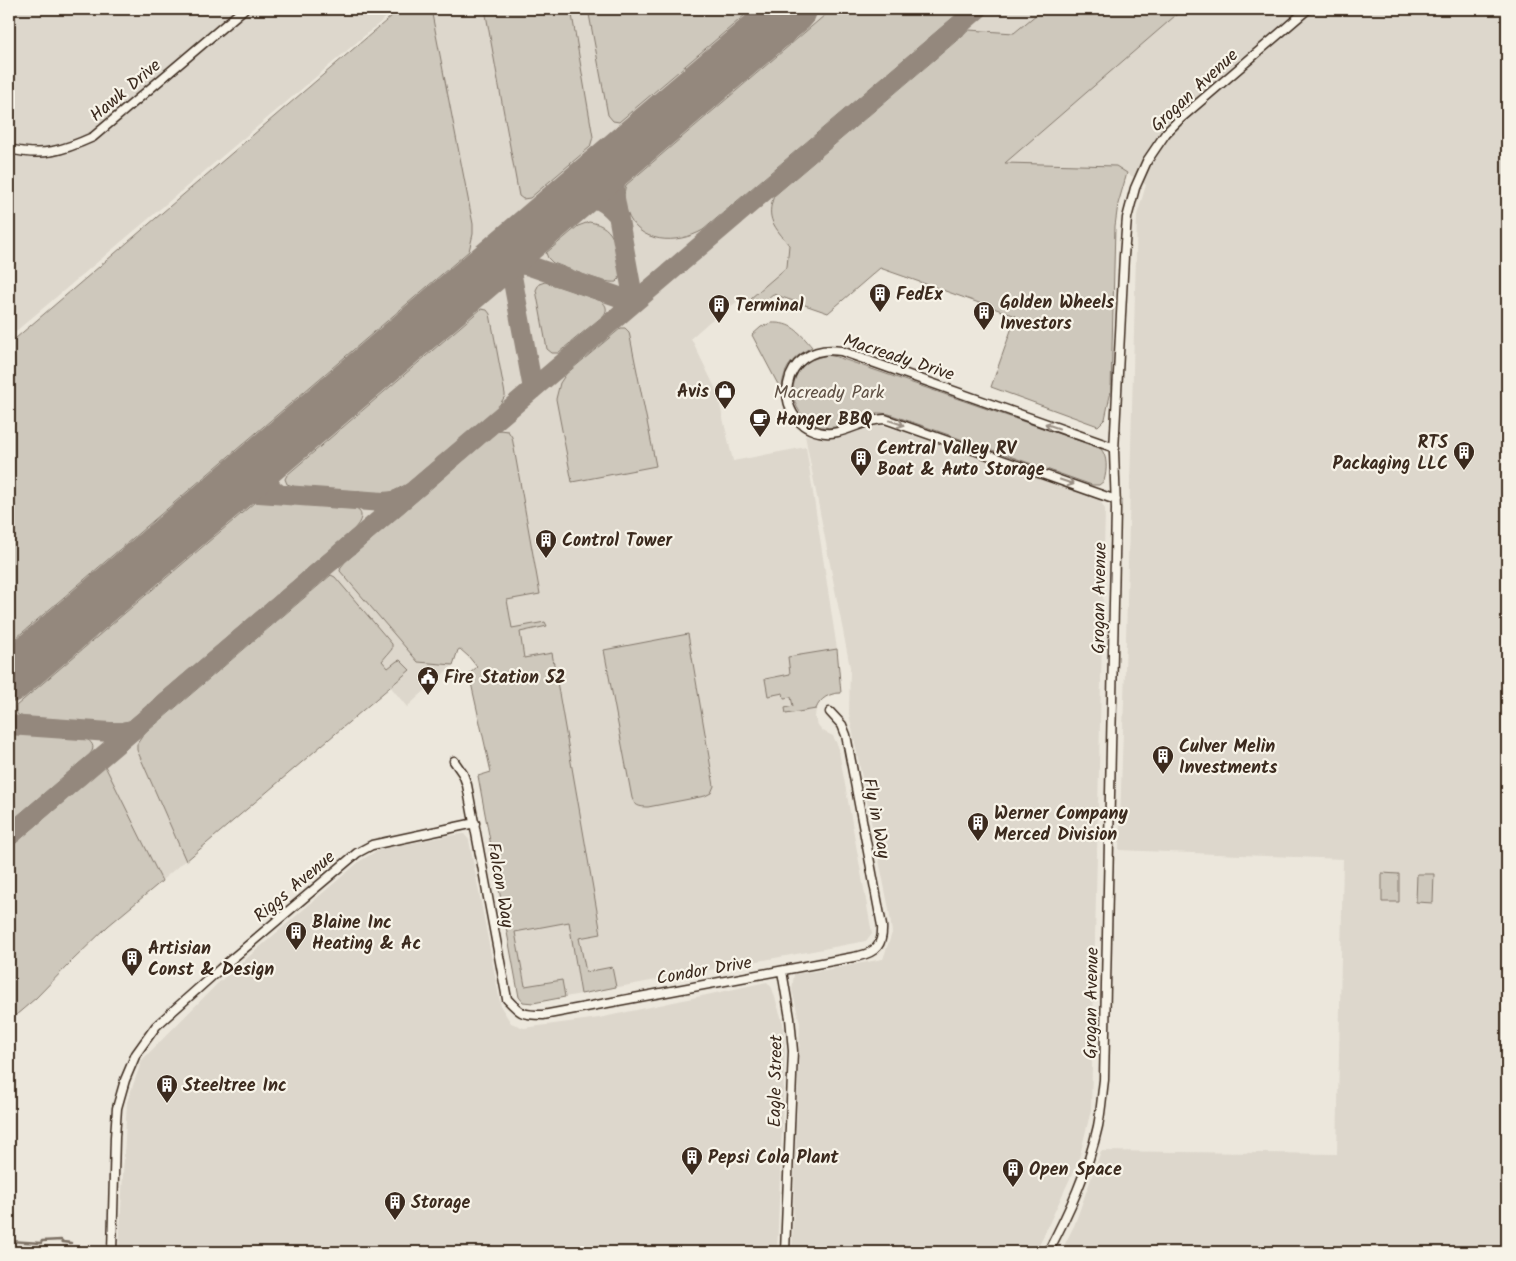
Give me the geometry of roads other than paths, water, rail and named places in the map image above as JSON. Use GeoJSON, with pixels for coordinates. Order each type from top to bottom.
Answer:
{"type":"FeatureCollection","features":[{"type":"Feature","properties":{"kind":"street","name":"Hawk Drive"},"geometry":{"type":"LineString","coordinates":[[9,150],[33,153],[49,152],[70,148],[93,137],[244,9]]}},
{"type":"Feature","properties":{"kind":"street","name":"Grogan Avenue"},"geometry":{"type":"LineString","coordinates":[[1048,1252],[1076,1195],[1088,1165],[1098,1126],[1104,1080],[1116,500],[1115,448],[1127,218],[1135,188],[1143,169],[1150,155],[1166,133],[1308,9]]}},
{"type":"Feature","properties":{"kind":"street","name":"Macready Drive"},"geometry":{"type":"LineString","coordinates":[[1115,448],[841,351],[821,351],[808,355],[798,362],[790,374],[788,399],[794,415],[800,423],[813,430],[833,434],[868,420],[885,419],[1116,500]]}},
{"type":"Feature","properties":{"kind":"street","name":"Fly in Way"},"geometry":{"type":"LineString","coordinates":[[830,712],[842,725],[846,735],[882,934]]}},
{"type":"Feature","properties":{"kind":"street","name":"Falcon Way"},"geometry":{"type":"LineString","coordinates":[[454,761],[467,785],[507,999],[519,1012]]}},
{"type":"Feature","properties":{"kind":"street","name":"Riggs Avenue"},"geometry":{"type":"LineString","coordinates":[[112,1252],[115,1137],[118,1108],[125,1080],[136,1054],[156,1026],[357,852],[372,845],[474,823]]}},
{"type":"Feature","properties":{"kind":"street","name":"Condor Drive"},"geometry":{"type":"LineString","coordinates":[[519,1012],[529,1015],[543,1015],[870,953],[878,946],[882,934]]}},
{"type":"Feature","properties":{"kind":"street","name":"Eagle Street"},"geometry":{"type":"LineString","coordinates":[[782,971],[790,1018],[793,1052],[785,1252]]}},
{"type":"Feature","properties":{"kind":"waterway"},"geometry":{"type":"LineString","coordinates":[[9,1241],[41,1243],[42,1241],[61,1240],[71,1243]]}},
{"type":"Feature","properties":{"kind":"place","name":"FedEx"},"geometry":{"type":"Point","coordinates":[880,313]}},
{"type":"Feature","properties":{"kind":"place","name":"Terminal"},"geometry":{"type":"Point","coordinates":[719,324]}},
{"type":"Feature","properties":{"kind":"place","name":"Golden Wheels Investors"},"geometry":{"type":"Point","coordinates":[984,331]}},
{"type":"Feature","properties":{"kind":"place","name":"Avis"},"geometry":{"type":"Point","coordinates":[725,410]}},
{"type":"Feature","properties":{"kind":"place","name":"Hanger BBQ"},"geometry":{"type":"Point","coordinates":[760,438]}},
{"type":"Feature","properties":{"kind":"place","name":"RTS Packaging LLC"},"geometry":{"type":"Point","coordinates":[1464,471]}},
{"type":"Feature","properties":{"kind":"place","name":"Central Valley RV Boat & Auto Storage"},"geometry":{"type":"Point","coordinates":[861,477]}},
{"type":"Feature","properties":{"kind":"place","name":"Control Tower"},"geometry":{"type":"Point","coordinates":[546,559]}},
{"type":"Feature","properties":{"kind":"place","name":"Fire Station 52"},"geometry":{"type":"Point","coordinates":[428,696]}},
{"type":"Feature","properties":{"kind":"place","name":"Culver Melin Investments"},"geometry":{"type":"Point","coordinates":[1163,775]}},
{"type":"Feature","properties":{"kind":"place","name":"Werner Company Merced Division"},"geometry":{"type":"Point","coordinates":[978,842]}},
{"type":"Feature","properties":{"kind":"place","name":"Blaine Inc Heating & Ac"},"geometry":{"type":"Point","coordinates":[296,951]}},
{"type":"Feature","properties":{"kind":"place","name":"Artisian Const & Design"},"geometry":{"type":"Point","coordinates":[132,977]}},
{"type":"Feature","properties":{"kind":"place","name":"Steeltree Inc"},"geometry":{"type":"Point","coordinates":[167,1104]}},
{"type":"Feature","properties":{"kind":"place","name":"Pepsi Cola Plant"},"geometry":{"type":"Point","coordinates":[692,1176]}},
{"type":"Feature","properties":{"kind":"place","name":"Open Space"},"geometry":{"type":"Point","coordinates":[1013,1188]}},
{"type":"Feature","properties":{"kind":"place","name":"Storage"},"geometry":{"type":"Point","coordinates":[395,1221]}},
{"type":"Feature","properties":{"kind":"park label","name":"Macready Park"},"geometry":{"type":"Point","coordinates":[829,392]}}]}
